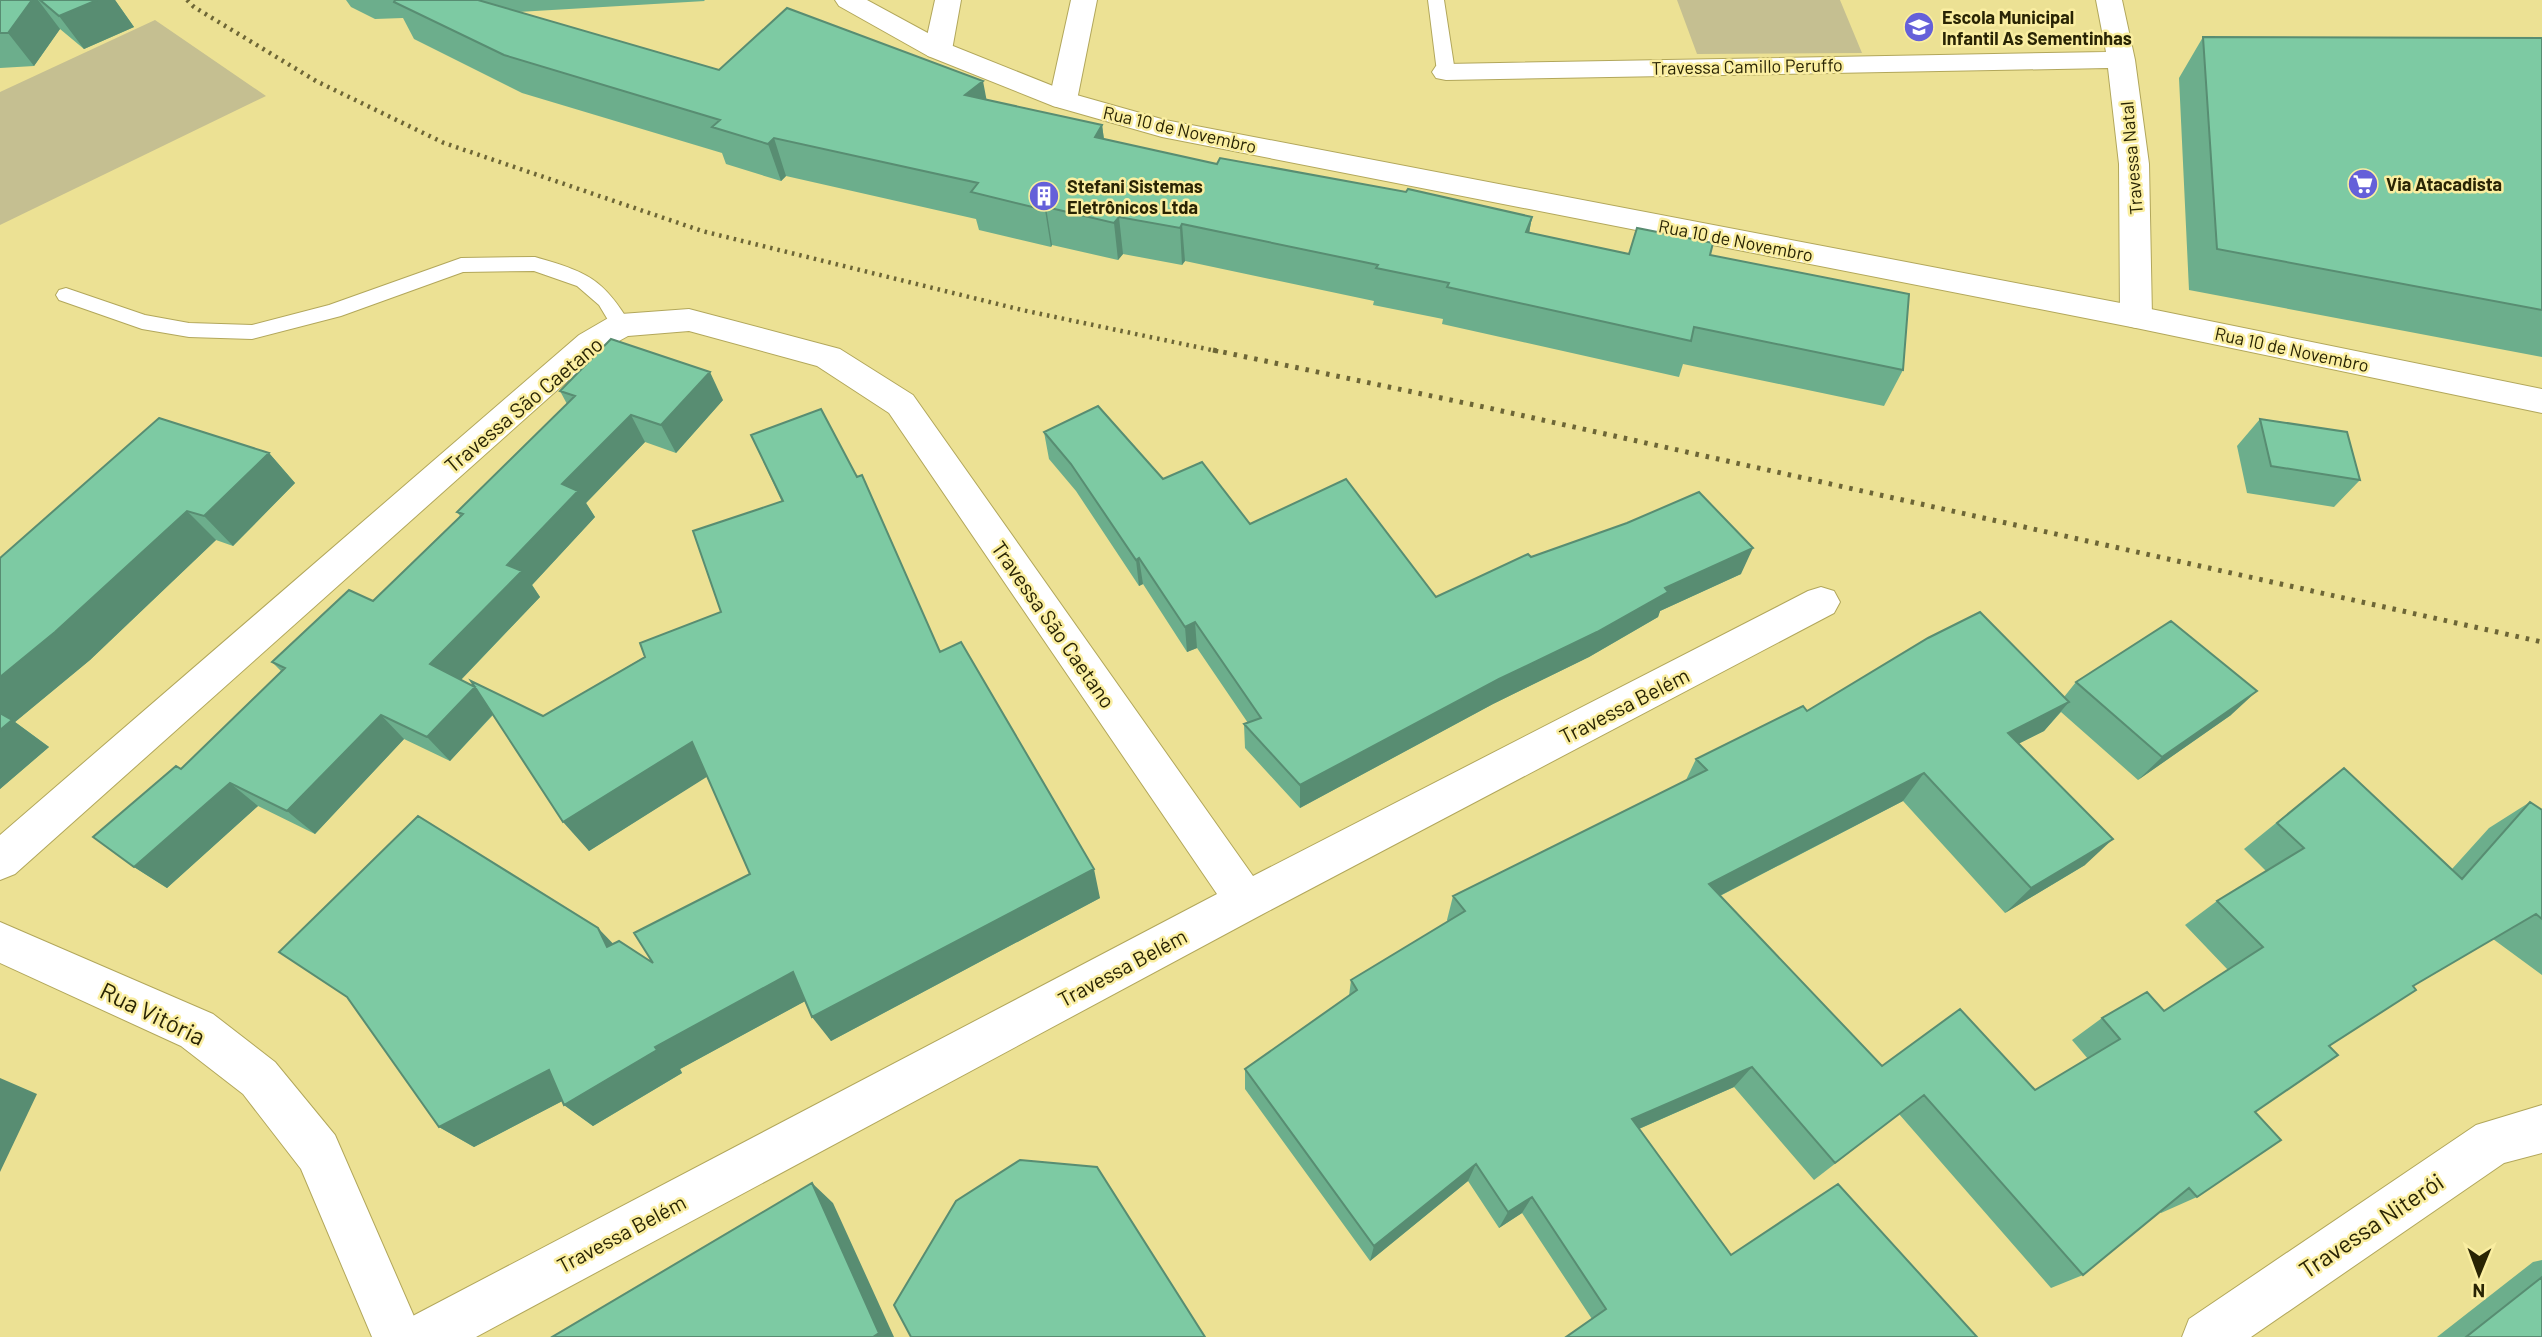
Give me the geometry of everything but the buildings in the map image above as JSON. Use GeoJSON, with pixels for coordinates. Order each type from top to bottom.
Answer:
{"type":"FeatureCollection","features":[{"type":"Feature","properties":{"kind":"street","name":"Rua 10 de Novembro"},"geometry":{"type":"LineString","coordinates":[[848,0],[938,50],[1063,100],[1162,128],[2136,317],[2542,401]]}},
{"type":"Feature","properties":{"kind":"street"},"geometry":{"type":"LineString","coordinates":[[938,50],[948,0]]}},
{"type":"Feature","properties":{"kind":"street"},"geometry":{"type":"LineString","coordinates":[[1063,100],[1084,0]]}},
{"type":"Feature","properties":{"kind":"street","name":"Travessa Natal"},"geometry":{"type":"LineString","coordinates":[[2109,0],[2121,60],[2134,164],[2136,317]]}},
{"type":"Feature","properties":{"kind":"street","name":"Travessa Camillo Peruffo"},"geometry":{"type":"LineString","coordinates":[[1446,72],[2121,60]]}},
{"type":"Feature","properties":{"kind":"street","name":"Travessa São Caetano"},"geometry":{"type":"LineString","coordinates":[[0,861],[590,343],[621,326],[689,320],[828,357],[901,404],[1246,901]]}},
{"type":"Feature","properties":{"kind":"street","name":"Travessa Belém"},"geometry":{"type":"LineString","coordinates":[[425,1337],[1246,901],[1821,602]]}},
{"type":"Feature","properties":{"kind":"street","name":"Rua Vitória"},"geometry":{"type":"LineString","coordinates":[[0,942],[197,1030],[259,1078],[318,1152],[398,1337]]}},
{"type":"Feature","properties":{"kind":"street","name":"Travessa Niterói"},"geometry":{"type":"LineString","coordinates":[[2207,1337],[2493,1142],[2542,1129]]}},
{"type":"Feature","properties":{"kind":"lane","name":"Travessa Camillo Peruffo"},"geometry":{"type":"LineString","coordinates":[[1436,0],[1446,72]]}},
{"type":"Feature","properties":{"kind":"lane"},"geometry":{"type":"LineString","coordinates":[[66,295],[142,322],[189,330],[252,332],[334,311],[461,265],[535,264],[584,281],[606,300],[621,326]]}},
{"type":"Feature","properties":{"kind":"shaded area"},"geometry":{"type":"Polygon","coordinates":[[[1677,0],[1840,0],[1862,53],[1697,54],[1677,0]]]}},
{"type":"Feature","properties":{"kind":"shaded area"},"geometry":{"type":"Polygon","coordinates":[[[155,20],[266,96],[0,225],[0,92],[155,20]]]}},
{"type":"Feature","properties":{"kind":"railway"},"geometry":{"type":"LineString","coordinates":[[187,0],[194,7],[316,81],[444,143],[702,231],[1022,310],[1221,352]]}},
{"type":"Feature","properties":{"kind":"railway"},"geometry":{"type":"LineString","coordinates":[[1213,350],[1484,407],[2542,642]]}},
{"type":"Feature","properties":{"kind":"place","name":"Escola Municipal Infantil As Sementinhas"},"geometry":{"type":"Point","coordinates":[1919,27]}},
{"type":"Feature","properties":{"kind":"place","name":"Via Atacadista"},"geometry":{"type":"Point","coordinates":[2363,184]}},
{"type":"Feature","properties":{"kind":"place","name":"Stefani Sistemas Eletrônicos Ltda"},"geometry":{"type":"Point","coordinates":[1044,196]}}]}
